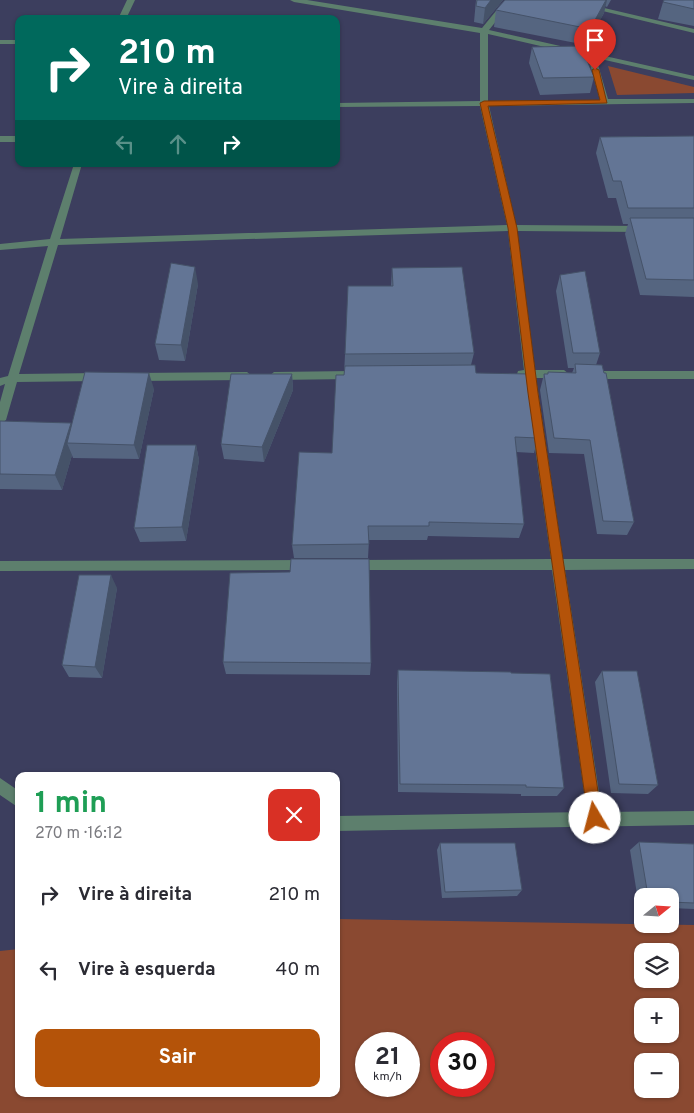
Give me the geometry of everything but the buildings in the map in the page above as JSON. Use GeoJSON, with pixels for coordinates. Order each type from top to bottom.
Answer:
{"type":"FeatureCollection","features":[{"type":"Feature","properties":{"kind":"street"},"geometry":{"type":"LineString","coordinates":[[124,15],[131,0]]}},
{"type":"Feature","properties":{"kind":"street"},"geometry":{"type":"LineString","coordinates":[[294,0],[484,31],[694,78]]}},
{"type":"Feature","properties":{"kind":"street"},"geometry":{"type":"LineString","coordinates":[[509,0],[484,31],[484,103],[512,228],[530,374],[595,818]]}},
{"type":"Feature","properties":{"kind":"street"},"geometry":{"type":"LineString","coordinates":[[562,0],[694,31]]}},
{"type":"Feature","properties":{"kind":"street"},"geometry":{"type":"LineString","coordinates":[[0,42],[15,42]]}},
{"type":"Feature","properties":{"kind":"street"},"geometry":{"type":"LineString","coordinates":[[591,55],[605,102]]}},
{"type":"Feature","properties":{"kind":"street"},"geometry":{"type":"LineString","coordinates":[[340,105],[694,101]]}},
{"type":"Feature","properties":{"kind":"street"},"geometry":{"type":"LineString","coordinates":[[0,139],[15,139]]}},
{"type":"Feature","properties":{"kind":"street"},"geometry":{"type":"LineString","coordinates":[[0,420],[77,167]]}},
{"type":"Feature","properties":{"kind":"street"},"geometry":{"type":"LineString","coordinates":[[0,247],[55,242],[512,228],[656,229]]}},
{"type":"Feature","properties":{"kind":"street"},"geometry":{"type":"LineString","coordinates":[[510,374],[694,375]]}},
{"type":"Feature","properties":{"kind":"street"},"geometry":{"type":"LineString","coordinates":[[0,382],[14,378],[361,375]]}},
{"type":"Feature","properties":{"kind":"street"},"geometry":{"type":"LineString","coordinates":[[338,565],[694,564]]}},
{"type":"Feature","properties":{"kind":"street"},"geometry":{"type":"LineString","coordinates":[[0,566],[318,565]]}},
{"type":"Feature","properties":{"kind":"street"},"geometry":{"type":"LineString","coordinates":[[0,785],[15,798]]}},
{"type":"Feature","properties":{"kind":"street"},"geometry":{"type":"LineString","coordinates":[[340,824],[595,818],[694,818]]}},
{"type":"Feature","properties":{"kind":"shaded area"},"geometry":{"type":"Polygon","coordinates":[[[608,66],[694,87],[694,93],[617,95],[608,66]]]}},
{"type":"Feature","properties":{"kind":"shaded area"},"geometry":{"type":"Polygon","coordinates":[[[340,919],[634,924],[634,933],[679,933],[679,925],[694,925],[694,1113],[0,1113],[0,951],[15,949],[15,1097],[340,1097],[340,919]]]}},
{"type":"Feature","properties":{"kind":"route"},"geometry":{"type":"LineString","coordinates":[[595,70],[605,102],[484,103],[512,228],[557,564],[595,818]]}}]}
